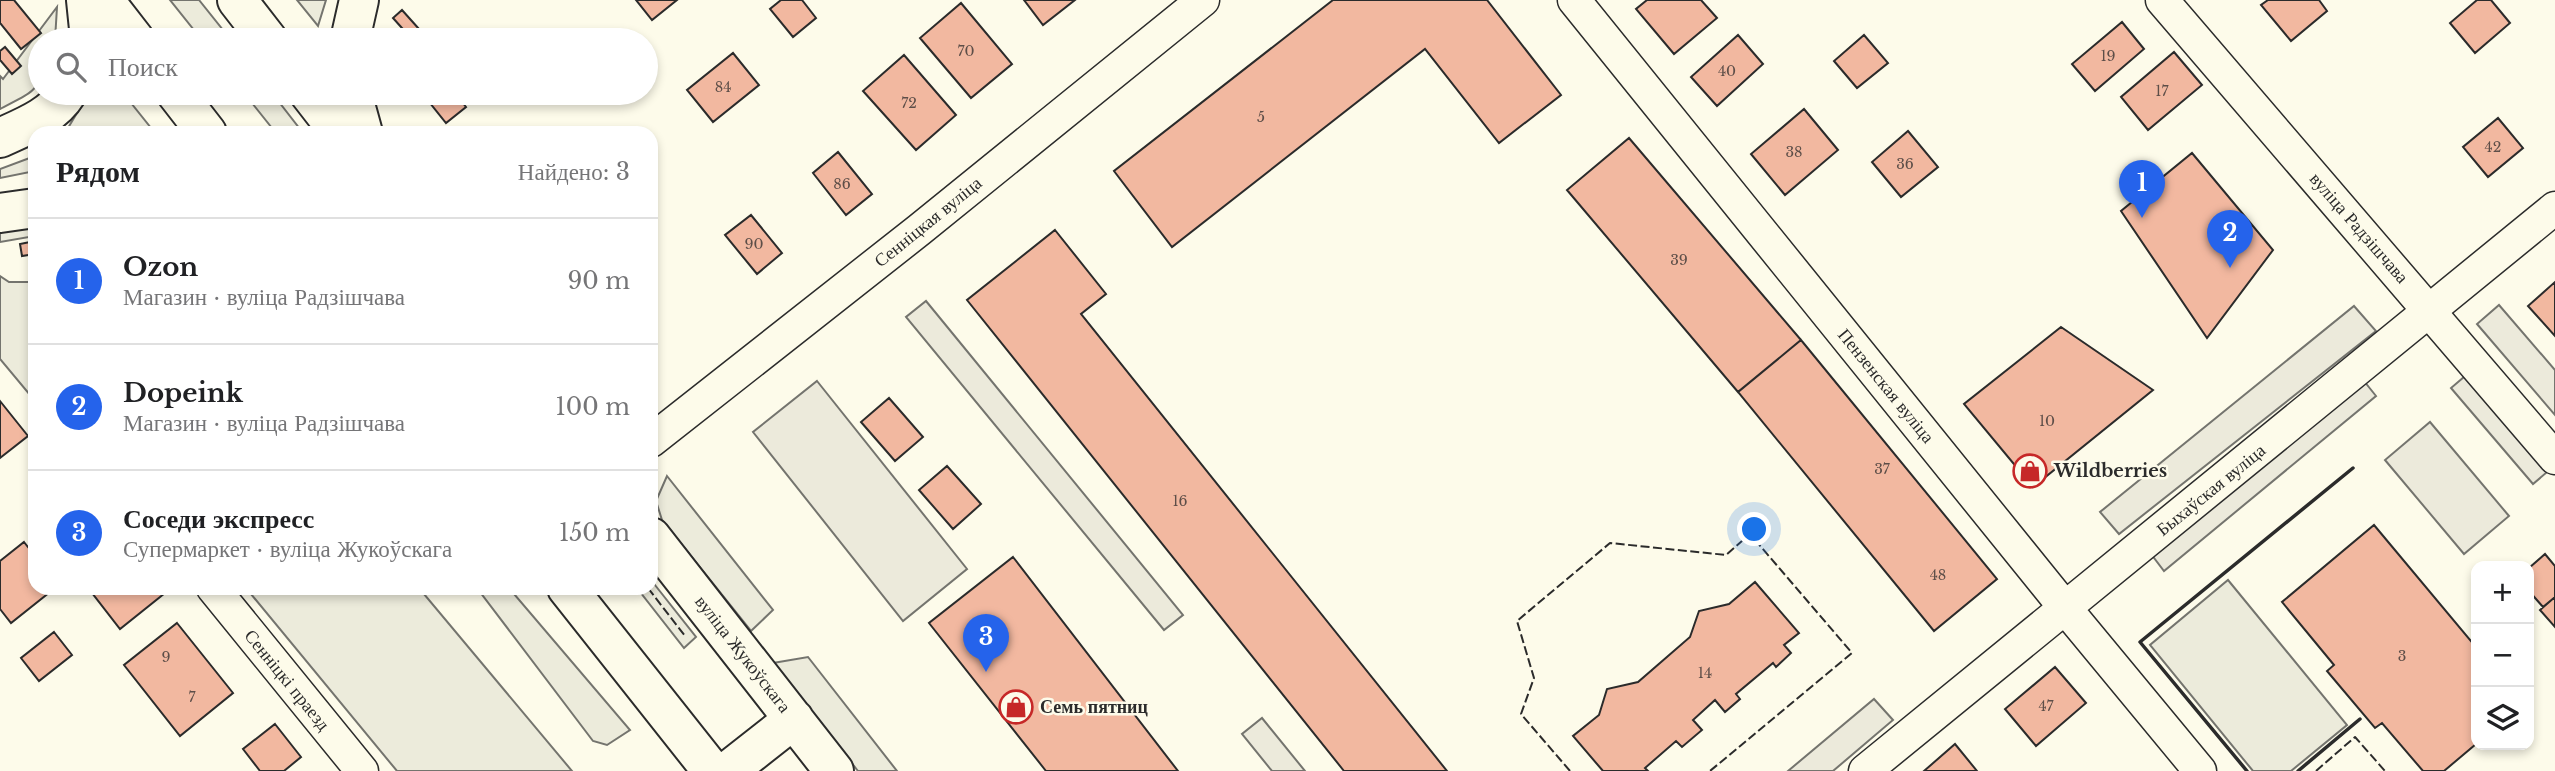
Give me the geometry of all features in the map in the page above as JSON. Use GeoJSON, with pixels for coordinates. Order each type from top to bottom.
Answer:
{"type":"FeatureCollection","features":[{"type":"Feature","properties":{"kind":"main road"},"geometry":{"type":"LineString","coordinates":[[86,0],[89,28]]}},
{"type":"Feature","properties":{"kind":"main road"},"geometry":{"type":"LineString","coordinates":[[104,0],[126,28]]}},
{"type":"Feature","properties":{"kind":"main road"},"geometry":{"type":"LineString","coordinates":[[237,0],[259,28]]}},
{"type":"Feature","properties":{"kind":"main road"},"geometry":{"type":"LineString","coordinates":[[353,28],[359,0]]}},
{"type":"Feature","properties":{"kind":"main road"},"geometry":{"type":"LineString","coordinates":[[0,138],[32,124],[56,105]]}},
{"type":"Feature","properties":{"kind":"main road"},"geometry":{"type":"LineString","coordinates":[[185,105],[202,126]]}},
{"type":"Feature","properties":{"kind":"main road"},"geometry":{"type":"LineString","coordinates":[[318,105],[335,126]]}},
{"type":"Feature","properties":{"kind":"main road"},"geometry":{"type":"LineString","coordinates":[[355,105],[361,126]]}},
{"type":"Feature","properties":{"kind":"main road"},"geometry":{"type":"LineString","coordinates":[[0,213],[28,209]]}},
{"type":"Feature","properties":{"kind":"main road","name":"вуліца Жукоўскага"},"geometry":{"type":"LineString","coordinates":[[658,546],[834,771]]}},
{"type":"Feature","properties":{"kind":"main road"},"geometry":{"type":"LineString","coordinates":[[573,595],[712,771]]}},
{"type":"Feature","properties":{"kind":"main road"},"geometry":{"type":"LineString","coordinates":[[728,771],[794,719]]}},
{"type":"Feature","properties":{"kind":"street","name":"Сенніцкая вуліца"},"geometry":{"type":"LineString","coordinates":[[658,435],[919,230],[1203,0]]}},
{"type":"Feature","properties":{"kind":"street","name":"Пензенская вуліца"},"geometry":{"type":"LineString","coordinates":[[1574,0],[2200,771]]}},
{"type":"Feature","properties":{"kind":"street","name":"вуліца Радзішчава"},"geometry":{"type":"LineString","coordinates":[[2162,0],[2555,458]]}},
{"type":"Feature","properties":{"kind":"street","name":"Быхаўская вуліца"},"geometry":{"type":"LineString","coordinates":[[1865,771],[2555,208]]}},
{"type":"Feature","properties":{"kind":"street","name":"Сенніцкі праезд"},"geometry":{"type":"LineString","coordinates":[[218,595],[362,771]]}},
{"type":"Feature","properties":{"kind":"shaded area"},"geometry":{"type":"Polygon","coordinates":[[[170,0],[199,0],[221,28],[192,28],[170,0]]]}},
{"type":"Feature","properties":{"kind":"shaded area"},"geometry":{"type":"Polygon","coordinates":[[[297,0],[326,0],[318,26],[297,0]]]}},
{"type":"Feature","properties":{"kind":"shaded area"},"geometry":{"type":"Polygon","coordinates":[[[57,7],[56,28],[41,28],[57,7]]]}},
{"type":"Feature","properties":{"kind":"shaded area"},"geometry":{"type":"Polygon","coordinates":[[[28,46],[28,93],[0,109],[0,76],[3,79],[28,46]]]}},
{"type":"Feature","properties":{"kind":"shaded area"},"geometry":{"type":"Polygon","coordinates":[[[82,105],[133,105],[149,126],[69,126],[82,105]]]}},
{"type":"Feature","properties":{"kind":"shaded area"},"geometry":{"type":"Polygon","coordinates":[[[254,105],[281,105],[298,126],[270,126],[254,105]]]}},
{"type":"Feature","properties":{"kind":"shaded area"},"geometry":{"type":"Polygon","coordinates":[[[28,159],[28,172],[0,178],[0,169],[28,159]]]}},
{"type":"Feature","properties":{"kind":"shaded area"},"geometry":{"type":"Polygon","coordinates":[[[28,220],[28,237],[0,242],[0,224],[28,220]]]}},
{"type":"Feature","properties":{"kind":"shaded area"},"geometry":{"type":"Polygon","coordinates":[[[0,276],[9,282],[28,282],[28,393],[0,359],[0,276]]]}},
{"type":"Feature","properties":{"kind":"shaded area"},"geometry":{"type":"Polygon","coordinates":[[[926,301],[1183,615],[1164,630],[906,317],[926,301]]]}},
{"type":"Feature","properties":{"kind":"shaded area"},"geometry":{"type":"Polygon","coordinates":[[[2499,305],[2555,370],[2555,415],[2477,324],[2499,305]]]}},
{"type":"Feature","properties":{"kind":"shaded area"},"geometry":{"type":"Polygon","coordinates":[[[2354,306],[2376,331],[2119,534],[2100,512],[2354,306]]]}},
{"type":"Feature","properties":{"kind":"shaded area"},"geometry":{"type":"Polygon","coordinates":[[[2471,371],[2553,467],[2533,484],[2451,388],[2471,371]]]}},
{"type":"Feature","properties":{"kind":"shaded area"},"geometry":{"type":"Polygon","coordinates":[[[2360,376],[2376,396],[2164,571],[2148,550],[2360,376]]]}},
{"type":"Feature","properties":{"kind":"shaded area"},"geometry":{"type":"Polygon","coordinates":[[[817,381],[967,569],[903,621],[753,432],[817,381]]]}},
{"type":"Feature","properties":{"kind":"shaded area"},"geometry":{"type":"Polygon","coordinates":[[[2430,422],[2509,516],[2464,554],[2385,460],[2430,422]]]}},
{"type":"Feature","properties":{"kind":"shaded area"},"geometry":{"type":"Polygon","coordinates":[[[667,476],[773,610],[751,631],[662,520],[658,496],[667,476]]]}},
{"type":"Feature","properties":{"kind":"shaded area"},"geometry":{"type":"Polygon","coordinates":[[[2228,580],[2347,725],[2291,771],[2253,771],[2150,645],[2228,580]]]}},
{"type":"Feature","properties":{"kind":"shaded area"},"geometry":{"type":"Polygon","coordinates":[[[658,589],[696,637],[684,648],[642,595],[658,595],[658,589]]]}},
{"type":"Feature","properties":{"kind":"shaded area"},"geometry":{"type":"Polygon","coordinates":[[[252,595],[425,595],[572,771],[397,771],[252,595]]]}},
{"type":"Feature","properties":{"kind":"shaded area"},"geometry":{"type":"Polygon","coordinates":[[[482,595],[515,595],[630,730],[607,745],[593,741],[482,595]]]}},
{"type":"Feature","properties":{"kind":"shaded area"},"geometry":{"type":"Polygon","coordinates":[[[808,657],[897,771],[858,771],[773,663],[808,657]]]}},
{"type":"Feature","properties":{"kind":"shaded area"},"geometry":{"type":"Polygon","coordinates":[[[1874,699],[1893,720],[1833,771],[1788,771],[1874,699]]]}},
{"type":"Feature","properties":{"kind":"shaded area"},"geometry":{"type":"Polygon","coordinates":[[[1262,718],[1305,771],[1272,771],[1242,734],[1262,718]]]}},
{"type":"Feature","properties":{"kind":"building"},"geometry":{"type":"Polygon","coordinates":[[[0,0],[14,0],[37,28],[28,28],[28,43],[21,49],[0,23],[0,0]]]}},
{"type":"Feature","properties":{"kind":"building"},"geometry":{"type":"Polygon","coordinates":[[[636,0],[677,0],[652,20],[636,0]]]}},
{"type":"Feature","properties":{"kind":"building"},"geometry":{"type":"Polygon","coordinates":[[[781,0],[802,0],[816,18],[793,37],[770,9],[781,0]]]}},
{"type":"Feature","properties":{"kind":"building"},"geometry":{"type":"Polygon","coordinates":[[[1024,0],[1075,0],[1043,25],[1024,0]]]}},
{"type":"Feature","properties":{"kind":"building"},"geometry":{"type":"Polygon","coordinates":[[[1333,0],[1487,0],[1561,95],[1499,143],[1425,49],[1172,247],[1114,171],[1333,0]]]}},
{"type":"Feature","properties":{"kind":"building"},"geometry":{"type":"Polygon","coordinates":[[[1647,0],[1701,0],[1717,18],[1674,54],[1636,9],[1647,0]]]}},
{"type":"Feature","properties":{"kind":"building"},"geometry":{"type":"Polygon","coordinates":[[[2268,0],[2319,0],[2327,11],[2291,41],[2261,5],[2268,0]]]}},
{"type":"Feature","properties":{"kind":"building"},"geometry":{"type":"Polygon","coordinates":[[[2477,0],[2491,0],[2510,23],[2475,53],[2450,23],[2477,0]]]}},
{"type":"Feature","properties":{"kind":"building"},"geometry":{"type":"Polygon","coordinates":[[[961,3],[1012,64],[971,98],[920,38],[961,3]]]}},
{"type":"Feature","properties":{"kind":"building"},"geometry":{"type":"Polygon","coordinates":[[[402,10],[418,28],[402,28],[393,18],[402,10]]]}},
{"type":"Feature","properties":{"kind":"building"},"geometry":{"type":"Polygon","coordinates":[[[2122,22],[2144,49],[2095,91],[2072,64],[2122,22]]]}},
{"type":"Feature","properties":{"kind":"building"},"geometry":{"type":"Polygon","coordinates":[[[1738,35],[1763,64],[1717,106],[1691,77],[1738,35]]]}},
{"type":"Feature","properties":{"kind":"building"},"geometry":{"type":"Polygon","coordinates":[[[1864,35],[1888,63],[1857,88],[1834,61],[1864,35]]]}},
{"type":"Feature","properties":{"kind":"building"},"geometry":{"type":"Polygon","coordinates":[[[5,47],[21,66],[12,74],[0,60],[0,51],[5,47]]]}},
{"type":"Feature","properties":{"kind":"building"},"geometry":{"type":"Polygon","coordinates":[[[2174,52],[2202,85],[2148,130],[2121,97],[2174,52]]]}},
{"type":"Feature","properties":{"kind":"building"},"geometry":{"type":"Polygon","coordinates":[[[733,53],[759,85],[713,122],[687,90],[733,53]]]}},
{"type":"Feature","properties":{"kind":"building"},"geometry":{"type":"Polygon","coordinates":[[[904,55],[956,115],[916,150],[863,91],[904,55]]]}},
{"type":"Feature","properties":{"kind":"building"},"geometry":{"type":"Polygon","coordinates":[[[432,105],[464,105],[466,107],[446,123],[432,105]]]}},
{"type":"Feature","properties":{"kind":"building"},"geometry":{"type":"Polygon","coordinates":[[[1804,109],[1838,150],[1785,195],[1751,154],[1804,109]]]}},
{"type":"Feature","properties":{"kind":"building"},"geometry":{"type":"Polygon","coordinates":[[[2498,118],[2523,148],[2488,177],[2463,147],[2498,118]]]}},
{"type":"Feature","properties":{"kind":"building"},"geometry":{"type":"Polygon","coordinates":[[[1908,131],[1938,167],[1901,197],[1872,162],[1908,131]]]}},
{"type":"Feature","properties":{"kind":"building"},"geometry":{"type":"Polygon","coordinates":[[[1629,138],[1801,340],[1738,392],[1567,190],[1629,138]]]}},
{"type":"Feature","properties":{"kind":"building"},"geometry":{"type":"Polygon","coordinates":[[[838,152],[872,194],[846,215],[813,173],[838,152]]]}},
{"type":"Feature","properties":{"kind":"building"},"geometry":{"type":"Polygon","coordinates":[[[2192,153],[2273,250],[2207,338],[2121,211],[2192,153]]]}},
{"type":"Feature","properties":{"kind":"building"},"geometry":{"type":"Polygon","coordinates":[[[751,215],[782,253],[757,274],[725,235],[751,215]]]}},
{"type":"Feature","properties":{"kind":"building"},"geometry":{"type":"Polygon","coordinates":[[[1055,230],[1106,294],[1081,314],[1447,771],[1344,771],[967,300],[1055,230]]]}},
{"type":"Feature","properties":{"kind":"building"},"geometry":{"type":"Polygon","coordinates":[[[28,242],[28,255],[22,256],[20,244],[28,242]]]}},
{"type":"Feature","properties":{"kind":"building"},"geometry":{"type":"Polygon","coordinates":[[[2555,282],[2555,336],[2528,306],[2555,282]]]}},
{"type":"Feature","properties":{"kind":"building"},"geometry":{"type":"Polygon","coordinates":[[[2061,327],[2153,390],[2033,487],[1964,404],[2061,327]]]}},
{"type":"Feature","properties":{"kind":"building"},"geometry":{"type":"Polygon","coordinates":[[[1801,340],[1997,579],[1934,631],[1738,392],[1801,340]]]}},
{"type":"Feature","properties":{"kind":"building"},"geometry":{"type":"Polygon","coordinates":[[[889,398],[923,437],[895,461],[861,422],[889,398]]]}},
{"type":"Feature","properties":{"kind":"building"},"geometry":{"type":"Polygon","coordinates":[[[0,401],[28,436],[0,458],[0,401]]]}},
{"type":"Feature","properties":{"kind":"building"},"geometry":{"type":"Polygon","coordinates":[[[947,466],[981,504],[953,529],[919,490],[947,466]]]}},
{"type":"Feature","properties":{"kind":"building"},"geometry":{"type":"Polygon","coordinates":[[[2374,525],[2471,641],[2471,748],[2444,771],[2423,771],[2382,723],[2375,728],[2327,671],[2334,665],[2282,602],[2374,525]]]}},
{"type":"Feature","properties":{"kind":"building"},"geometry":{"type":"Polygon","coordinates":[[[24,542],[28,547],[28,595],[46,595],[11,623],[0,609],[0,561],[24,542]]]}},
{"type":"Feature","properties":{"kind":"building"},"geometry":{"type":"Polygon","coordinates":[[[2545,554],[2555,566],[2555,597],[2543,607],[2534,597],[2534,564],[2545,554]]]}},
{"type":"Feature","properties":{"kind":"building"},"geometry":{"type":"Polygon","coordinates":[[[1013,557],[1178,771],[1046,771],[929,623],[1013,557]]]}},
{"type":"Feature","properties":{"kind":"building"},"geometry":{"type":"Polygon","coordinates":[[[1755,582],[1799,633],[1784,645],[1791,653],[1776,667],[1773,663],[1736,694],[1740,699],[1725,712],[1715,700],[1693,720],[1702,730],[1682,747],[1676,741],[1645,768],[1648,771],[1603,771],[1573,736],[1599,715],[1607,689],[1638,682],[1690,637],[1699,611],[1729,604],[1755,582]]]}},
{"type":"Feature","properties":{"kind":"building"},"geometry":{"type":"Polygon","coordinates":[[[94,595],[162,595],[120,629],[94,595]]]}},
{"type":"Feature","properties":{"kind":"building"},"geometry":{"type":"Polygon","coordinates":[[[2555,597],[2555,627],[2540,610],[2555,597]]]}},
{"type":"Feature","properties":{"kind":"building"},"geometry":{"type":"Polygon","coordinates":[[[177,623],[233,693],[180,736],[124,665],[177,623]]]}},
{"type":"Feature","properties":{"kind":"building"},"geometry":{"type":"Polygon","coordinates":[[[54,632],[72,655],[39,681],[21,658],[54,632]]]}},
{"type":"Feature","properties":{"kind":"building"},"geometry":{"type":"Polygon","coordinates":[[[2055,667],[2086,703],[2036,746],[2005,709],[2055,667]]]}},
{"type":"Feature","properties":{"kind":"building"},"geometry":{"type":"Polygon","coordinates":[[[275,724],[301,757],[284,771],[260,771],[243,749],[275,724]]]}},
{"type":"Feature","properties":{"kind":"building"},"geometry":{"type":"Polygon","coordinates":[[[1955,744],[1977,771],[1924,771],[1955,744]]]}},
{"type":"Feature","properties":{"kind":"fence"},"geometry":{"type":"LineString","coordinates":[[1570,771],[1521,714],[1534,678],[1517,621],[1610,543],[1726,555],[1750,534],[1852,653],[1710,771]]}},
{"type":"Feature","properties":{"kind":"fence"},"geometry":{"type":"LineString","coordinates":[[653,595],[685,636]]}},
{"type":"Feature","properties":{"kind":"fence"},"geometry":{"type":"LineString","coordinates":[[2316,771],[2355,737],[2385,771]]}},
{"type":"Feature","properties":{"kind":"wall"},"geometry":{"type":"LineString","coordinates":[[2247,771],[2140,642],[2353,468]]}},
{"type":"Feature","properties":{"kind":"wall"},"geometry":{"type":"LineString","coordinates":[[2298,771],[2360,719]]}},
{"type":"Feature","properties":{"kind":"place","name":"Ozon"},"geometry":{"type":"Point","coordinates":[2142,218]}},
{"type":"Feature","properties":{"kind":"place","name":"Dopeink"},"geometry":{"type":"Point","coordinates":[2230,268]}},
{"type":"Feature","properties":{"kind":"place","name":"Wildberries"},"geometry":{"type":"Point","coordinates":[2030,471]}},
{"type":"Feature","properties":{"kind":"place","name":"Соседи экспресс"},"geometry":{"type":"Point","coordinates":[986,672]}},
{"type":"Feature","properties":{"kind":"place","name":"Семь пятниц"},"geometry":{"type":"Point","coordinates":[1016,707]}}]}
